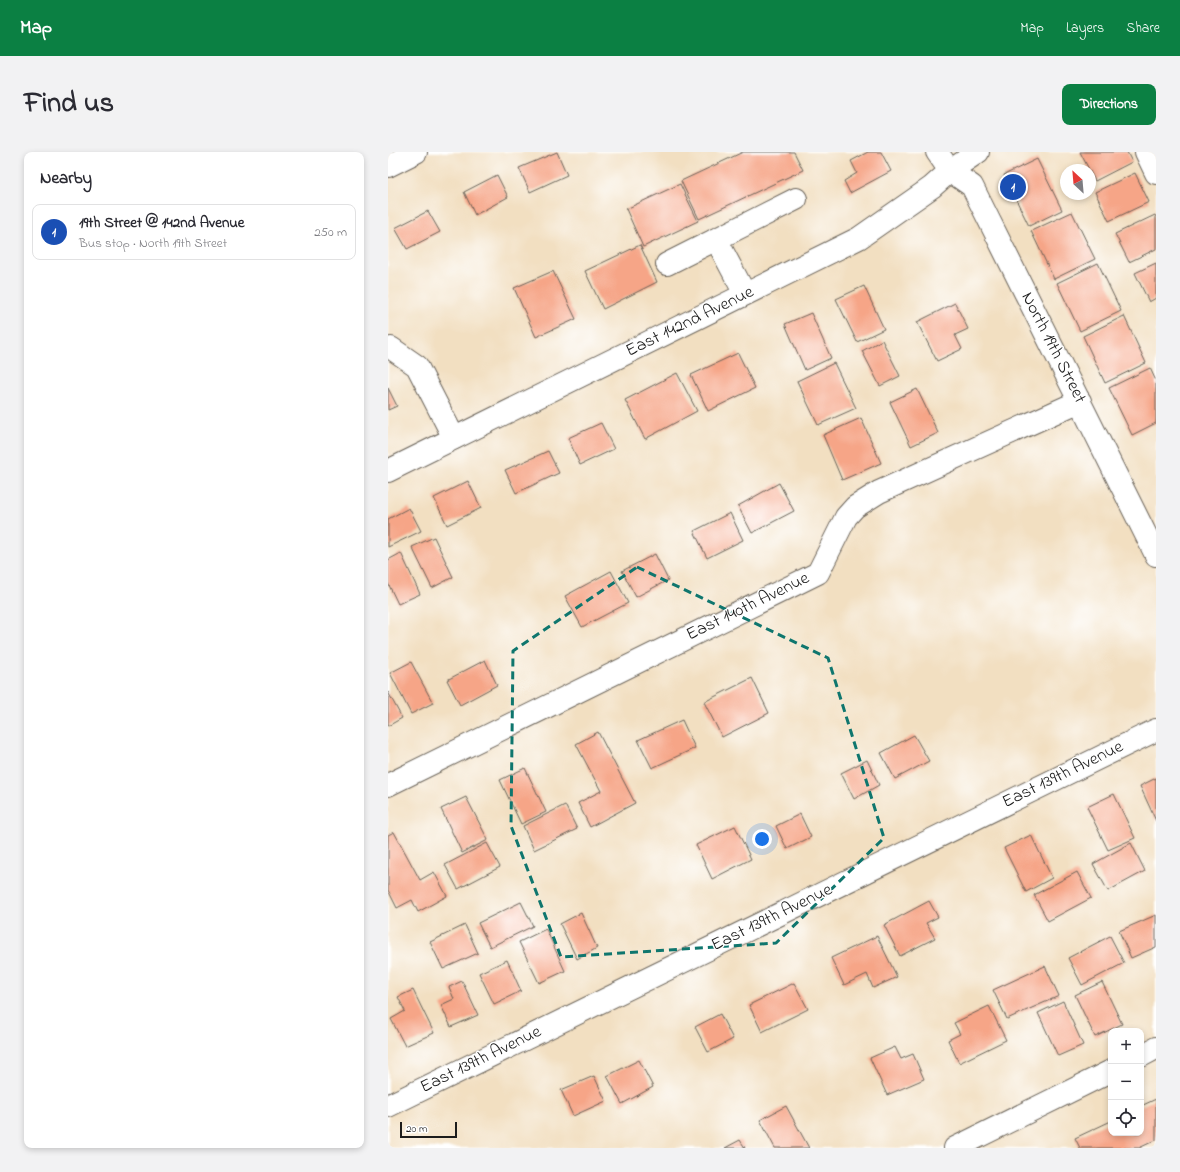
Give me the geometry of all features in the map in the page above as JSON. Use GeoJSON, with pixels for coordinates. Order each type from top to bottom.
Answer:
{"type":"FeatureCollection","features":[{"type":"Feature","properties":{"kind":"street"},"geometry":{"type":"LineString","coordinates":[[388,166],[416,152]]}},
{"type":"Feature","properties":{"kind":"street","name":"North 19th Street"},"geometry":{"type":"LineString","coordinates":[[937,152],[950,172],[972,186],[1156,555]]}},
{"type":"Feature","properties":{"kind":"street","name":"East 142nd Avenue"},"geometry":{"type":"LineString","coordinates":[[388,471],[859,238],[932,187],[978,152]]}},
{"type":"Feature","properties":{"kind":"street"},"geometry":{"type":"LineString","coordinates":[[1146,152],[1156,173]]}},
{"type":"Feature","properties":{"kind":"street"},"geometry":{"type":"LineString","coordinates":[[667,264],[796,199]]}},
{"type":"Feature","properties":{"kind":"street"},"geometry":{"type":"LineString","coordinates":[[716,239],[745,294]]}},
{"type":"Feature","properties":{"kind":"street"},"geometry":{"type":"LineString","coordinates":[[391,348],[417,366],[454,438]]}},
{"type":"Feature","properties":{"kind":"street","name":"East 140th Avenue"},"geometry":{"type":"LineString","coordinates":[[388,785],[818,573],[846,517],[855,507],[879,492],[1080,401]]}},
{"type":"Feature","properties":{"kind":"street","name":"East 139th Avenue"},"geometry":{"type":"LineString","coordinates":[[388,1106],[1156,730]]}},
{"type":"Feature","properties":{"kind":"street"},"geometry":{"type":"LineString","coordinates":[[1144,1054],[1156,1048]]}},
{"type":"Feature","properties":{"kind":"street"},"geometry":{"type":"LineString","coordinates":[[955,1148],[1108,1072]]}},
{"type":"Feature","properties":{"kind":"highlighted area"},"geometry":{"type":"Polygon","coordinates":[[[637,567],[828,658],[884,838],[776,943],[561,957],[511,826],[513,651],[637,567]]]}},
{"type":"Feature","properties":{"kind":"building"},"geometry":{"type":"Polygon","coordinates":[[[557,152],[567,175],[530,192],[519,168],[557,152]]]}},
{"type":"Feature","properties":{"kind":"building"},"geometry":{"type":"Polygon","coordinates":[[[743,152],[794,152],[803,170],[699,219],[681,181],[743,152]]]}},
{"type":"Feature","properties":{"kind":"building"},"geometry":{"type":"Polygon","coordinates":[[[868,152],[881,152],[891,171],[850,193],[844,181],[857,173],[851,161],[868,152]]]}},
{"type":"Feature","properties":{"kind":"building"},"geometry":{"type":"Polygon","coordinates":[[[1080,152],[1127,152],[1132,162],[1096,180],[1096,164],[1086,164],[1080,152]]]}},
{"type":"Feature","properties":{"kind":"building"},"geometry":{"type":"Polygon","coordinates":[[[1037,159],[1062,210],[1029,226],[1004,175],[1037,159]]]}},
{"type":"Feature","properties":{"kind":"building"},"geometry":{"type":"Polygon","coordinates":[[[1135,173],[1149,202],[1109,221],[1096,192],[1135,173]]]}},
{"type":"Feature","properties":{"kind":"building"},"geometry":{"type":"Polygon","coordinates":[[[497,175],[508,197],[475,215],[464,192],[497,175]]]}},
{"type":"Feature","properties":{"kind":"building"},"geometry":{"type":"Polygon","coordinates":[[[680,184],[698,221],[643,247],[626,209],[680,184]]]}},
{"type":"Feature","properties":{"kind":"building"},"geometry":{"type":"Polygon","coordinates":[[[428,211],[440,232],[407,249],[395,228],[428,211]]]}},
{"type":"Feature","properties":{"kind":"building"},"geometry":{"type":"Polygon","coordinates":[[[1072,212],[1095,259],[1054,279],[1031,231],[1072,212]]]}},
{"type":"Feature","properties":{"kind":"building"},"geometry":{"type":"Polygon","coordinates":[[[1155,215],[1156,249],[1129,262],[1115,234],[1155,215]]]}},
{"type":"Feature","properties":{"kind":"building"},"geometry":{"type":"Polygon","coordinates":[[[640,245],[657,282],[603,309],[585,271],[640,245]]]}},
{"type":"Feature","properties":{"kind":"building"},"geometry":{"type":"Polygon","coordinates":[[[1098,263],[1121,311],[1080,331],[1057,283],[1098,263]]]}},
{"type":"Feature","properties":{"kind":"building"},"geometry":{"type":"Polygon","coordinates":[[[1156,263],[1156,298],[1149,302],[1135,273],[1156,263]]]}},
{"type":"Feature","properties":{"kind":"building"},"geometry":{"type":"Polygon","coordinates":[[[553,271],[576,319],[536,337],[514,288],[553,271]]]}},
{"type":"Feature","properties":{"kind":"building"},"geometry":{"type":"Polygon","coordinates":[[[864,286],[884,329],[857,342],[836,299],[864,286]]]}},
{"type":"Feature","properties":{"kind":"building"},"geometry":{"type":"Polygon","coordinates":[[[955,303],[968,329],[955,335],[962,349],[937,361],[917,322],[955,303]]]}},
{"type":"Feature","properties":{"kind":"building"},"geometry":{"type":"Polygon","coordinates":[[[811,313],[831,358],[805,370],[785,324],[811,313]]]}},
{"type":"Feature","properties":{"kind":"building"},"geometry":{"type":"Polygon","coordinates":[[[1124,316],[1146,363],[1105,383],[1083,336],[1124,316]]]}},
{"type":"Feature","properties":{"kind":"building"},"geometry":{"type":"Polygon","coordinates":[[[882,340],[900,376],[880,386],[862,351],[882,340]]]}},
{"type":"Feature","properties":{"kind":"building"},"geometry":{"type":"Polygon","coordinates":[[[738,353],[755,388],[708,411],[691,375],[738,353]]]}},
{"type":"Feature","properties":{"kind":"building"},"geometry":{"type":"Polygon","coordinates":[[[834,363],[856,408],[818,425],[797,381],[834,363]]]}},
{"type":"Feature","properties":{"kind":"building"},"geometry":{"type":"Polygon","coordinates":[[[1150,368],[1156,381],[1156,423],[1132,435],[1109,388],[1150,368]]]}},
{"type":"Feature","properties":{"kind":"building"},"geometry":{"type":"Polygon","coordinates":[[[677,373],[697,411],[645,439],[625,400],[677,373]]]}},
{"type":"Feature","properties":{"kind":"building"},"geometry":{"type":"Polygon","coordinates":[[[388,388],[397,406],[388,410],[388,388]]]}},
{"type":"Feature","properties":{"kind":"building"},"geometry":{"type":"Polygon","coordinates":[[[917,389],[938,433],[911,446],[890,402],[917,389]]]}},
{"type":"Feature","properties":{"kind":"building"},"geometry":{"type":"Polygon","coordinates":[[[861,418],[881,463],[842,480],[823,435],[861,418]]]}},
{"type":"Feature","properties":{"kind":"building"},"geometry":{"type":"Polygon","coordinates":[[[601,423],[614,449],[580,465],[568,438],[601,423]]]}},
{"type":"Feature","properties":{"kind":"building"},"geometry":{"type":"Polygon","coordinates":[[[548,451],[559,473],[516,493],[505,470],[548,451]]]}},
{"type":"Feature","properties":{"kind":"building"},"geometry":{"type":"Polygon","coordinates":[[[468,481],[481,508],[447,525],[434,498],[468,481]]]}},
{"type":"Feature","properties":{"kind":"building"},"geometry":{"type":"Polygon","coordinates":[[[779,483],[794,511],[752,533],[738,506],[779,483]]]}},
{"type":"Feature","properties":{"kind":"building"},"geometry":{"type":"Polygon","coordinates":[[[409,508],[421,531],[388,547],[388,519],[409,508]]]}},
{"type":"Feature","properties":{"kind":"building"},"geometry":{"type":"Polygon","coordinates":[[[730,513],[743,540],[707,558],[694,531],[730,513]]]}},
{"type":"Feature","properties":{"kind":"building"},"geometry":{"type":"Polygon","coordinates":[[[434,537],[453,577],[432,588],[412,547],[434,537]]]}},
{"type":"Feature","properties":{"kind":"building"},"geometry":{"type":"Polygon","coordinates":[[[401,553],[420,594],[398,604],[388,583],[388,560],[401,553]]]}},
{"type":"Feature","properties":{"kind":"building"},"geometry":{"type":"Polygon","coordinates":[[[655,554],[668,580],[636,597],[622,571],[655,554]]]}},
{"type":"Feature","properties":{"kind":"building"},"geometry":{"type":"Polygon","coordinates":[[[611,571],[628,603],[582,627],[565,596],[611,571]]]}},
{"type":"Feature","properties":{"kind":"building"},"geometry":{"type":"Polygon","coordinates":[[[485,660],[497,685],[460,705],[447,680],[485,660]]]}},
{"type":"Feature","properties":{"kind":"building"},"geometry":{"type":"Polygon","coordinates":[[[411,662],[433,703],[411,714],[390,673],[411,662]]]}},
{"type":"Feature","properties":{"kind":"building"},"geometry":{"type":"Polygon","coordinates":[[[752,678],[769,713],[722,737],[704,702],[752,678]]]}},
{"type":"Feature","properties":{"kind":"building"},"geometry":{"type":"Polygon","coordinates":[[[388,692],[402,718],[388,726],[388,692]]]}},
{"type":"Feature","properties":{"kind":"building"},"geometry":{"type":"Polygon","coordinates":[[[682,720],[695,748],[652,768],[638,740],[682,720]]]}},
{"type":"Feature","properties":{"kind":"building"},"geometry":{"type":"Polygon","coordinates":[[[598,732],[635,803],[590,827],[578,803],[601,791],[576,744],[598,732]]]}},
{"type":"Feature","properties":{"kind":"building"},"geometry":{"type":"Polygon","coordinates":[[[914,735],[929,761],[895,779],[881,753],[914,735]]]}},
{"type":"Feature","properties":{"kind":"building"},"geometry":{"type":"Polygon","coordinates":[[[867,760],[879,785],[854,799],[841,773],[867,760]]]}},
{"type":"Feature","properties":{"kind":"building"},"geometry":{"type":"Polygon","coordinates":[[[525,768],[546,812],[521,824],[500,780],[525,768]]]}},
{"type":"Feature","properties":{"kind":"building"},"geometry":{"type":"Polygon","coordinates":[[[1156,778],[1156,821],[1140,786],[1156,778]]]}},
{"type":"Feature","properties":{"kind":"building"},"geometry":{"type":"Polygon","coordinates":[[[1114,794],[1135,838],[1108,850],[1087,807],[1114,794]]]}},
{"type":"Feature","properties":{"kind":"building"},"geometry":{"type":"Polygon","coordinates":[[[466,797],[488,840],[462,853],[441,809],[466,797]]]}},
{"type":"Feature","properties":{"kind":"building"},"geometry":{"type":"Polygon","coordinates":[[[565,805],[577,829],[534,850],[523,826],[565,805]]]}},
{"type":"Feature","properties":{"kind":"building"},"geometry":{"type":"Polygon","coordinates":[[[800,814],[811,837],[787,849],[776,826],[800,814]]]}},
{"type":"Feature","properties":{"kind":"building"},"geometry":{"type":"Polygon","coordinates":[[[735,826],[751,859],[712,879],[696,845],[735,826]]]}},
{"type":"Feature","properties":{"kind":"building"},"geometry":{"type":"Polygon","coordinates":[[[394,832],[420,880],[434,872],[447,896],[418,912],[412,900],[397,908],[388,890],[388,835],[394,832]]]}},
{"type":"Feature","properties":{"kind":"building"},"geometry":{"type":"Polygon","coordinates":[[[1031,835],[1052,878],[1026,892],[1004,848],[1031,835]]]}},
{"type":"Feature","properties":{"kind":"building"},"geometry":{"type":"Polygon","coordinates":[[[487,843],[500,867],[458,889],[445,865],[487,843]]]}},
{"type":"Feature","properties":{"kind":"building"},"geometry":{"type":"Polygon","coordinates":[[[1131,843],[1145,871],[1108,891],[1093,864],[1131,843]]]}},
{"type":"Feature","properties":{"kind":"building"},"geometry":{"type":"Polygon","coordinates":[[[1077,872],[1091,898],[1048,921],[1034,895],[1077,872]]]}},
{"type":"Feature","properties":{"kind":"building"},"geometry":{"type":"Polygon","coordinates":[[[929,901],[938,917],[926,923],[935,938],[900,956],[884,925],[929,901]]]}},
{"type":"Feature","properties":{"kind":"building"},"geometry":{"type":"Polygon","coordinates":[[[521,902],[533,926],[490,947],[478,923],[521,902]]]}},
{"type":"Feature","properties":{"kind":"building"},"geometry":{"type":"Polygon","coordinates":[[[581,913],[597,948],[577,959],[560,924],[581,913]]]}},
{"type":"Feature","properties":{"kind":"building"},"geometry":{"type":"Polygon","coordinates":[[[1156,915],[1156,947],[1131,958],[1119,931],[1156,915]]]}},
{"type":"Feature","properties":{"kind":"building"},"geometry":{"type":"Polygon","coordinates":[[[465,925],[478,953],[443,969],[430,942],[465,925]]]}},
{"type":"Feature","properties":{"kind":"building"},"geometry":{"type":"Polygon","coordinates":[[[546,929],[565,971],[539,983],[519,942],[546,929]]]}},
{"type":"Feature","properties":{"kind":"building"},"geometry":{"type":"Polygon","coordinates":[[[877,936],[897,977],[873,988],[867,974],[844,985],[831,958],[877,936]]]}},
{"type":"Feature","properties":{"kind":"building"},"geometry":{"type":"Polygon","coordinates":[[[1110,936],[1124,963],[1082,985],[1068,958],[1110,936]]]}},
{"type":"Feature","properties":{"kind":"building"},"geometry":{"type":"Polygon","coordinates":[[[507,960],[521,991],[494,1004],[479,973],[507,960]]]}},
{"type":"Feature","properties":{"kind":"building"},"geometry":{"type":"Polygon","coordinates":[[[1045,966],[1059,996],[1007,1019],[993,990],[1045,966]]]}},
{"type":"Feature","properties":{"kind":"building"},"geometry":{"type":"Polygon","coordinates":[[[462,981],[478,1015],[451,1027],[441,1005],[454,999],[449,987],[462,981]]]}},
{"type":"Feature","properties":{"kind":"building"},"geometry":{"type":"Polygon","coordinates":[[[1102,982],[1122,1024],[1114,1028],[1108,1028],[1108,1031],[1095,1037],[1075,995],[1102,982]]]}},
{"type":"Feature","properties":{"kind":"building"},"geometry":{"type":"Polygon","coordinates":[[[794,983],[808,1009],[762,1032],[749,1005],[794,983]]]}},
{"type":"Feature","properties":{"kind":"building"},"geometry":{"type":"Polygon","coordinates":[[[413,990],[434,1033],[405,1046],[391,1019],[405,1011],[398,997],[413,990]]]}},
{"type":"Feature","properties":{"kind":"building"},"geometry":{"type":"Polygon","coordinates":[[[1063,1001],[1083,1045],[1058,1056],[1038,1013],[1063,1001]]]}},
{"type":"Feature","properties":{"kind":"building"},"geometry":{"type":"Polygon","coordinates":[[[989,1006],[1006,1040],[959,1063],[948,1040],[960,1034],[954,1023],[989,1006]]]}},
{"type":"Feature","properties":{"kind":"building"},"geometry":{"type":"Polygon","coordinates":[[[720,1014],[733,1039],[708,1052],[695,1027],[720,1014]]]}},
{"type":"Feature","properties":{"kind":"building"},"geometry":{"type":"Polygon","coordinates":[[[895,1047],[901,1059],[913,1054],[924,1079],[887,1095],[870,1058],[895,1047]]]}},
{"type":"Feature","properties":{"kind":"building"},"geometry":{"type":"Polygon","coordinates":[[[639,1060],[653,1087],[622,1104],[607,1076],[639,1060]]]}},
{"type":"Feature","properties":{"kind":"building"},"geometry":{"type":"Polygon","coordinates":[[[594,1076],[606,1101],[573,1116],[561,1090],[594,1076]]]}},
{"type":"Feature","properties":{"kind":"building"},"geometry":{"type":"Polygon","coordinates":[[[1156,1099],[1156,1140],[1139,1148],[1080,1148],[1075,1138],[1108,1122],[1108,1136],[1144,1136],[1144,1105],[1156,1099]]]}},
{"type":"Feature","properties":{"kind":"building"},"geometry":{"type":"Polygon","coordinates":[[[786,1106],[809,1148],[775,1148],[760,1120],[786,1106]]]}},
{"type":"Feature","properties":{"kind":"building"},"geometry":{"type":"Polygon","coordinates":[[[740,1140],[745,1148],[725,1148],[740,1140]]]}},
{"type":"Feature","properties":{"kind":"place","name":"19th Street @ 142nd Avenue"},"geometry":{"type":"Point","coordinates":[1013,187]}}]}
